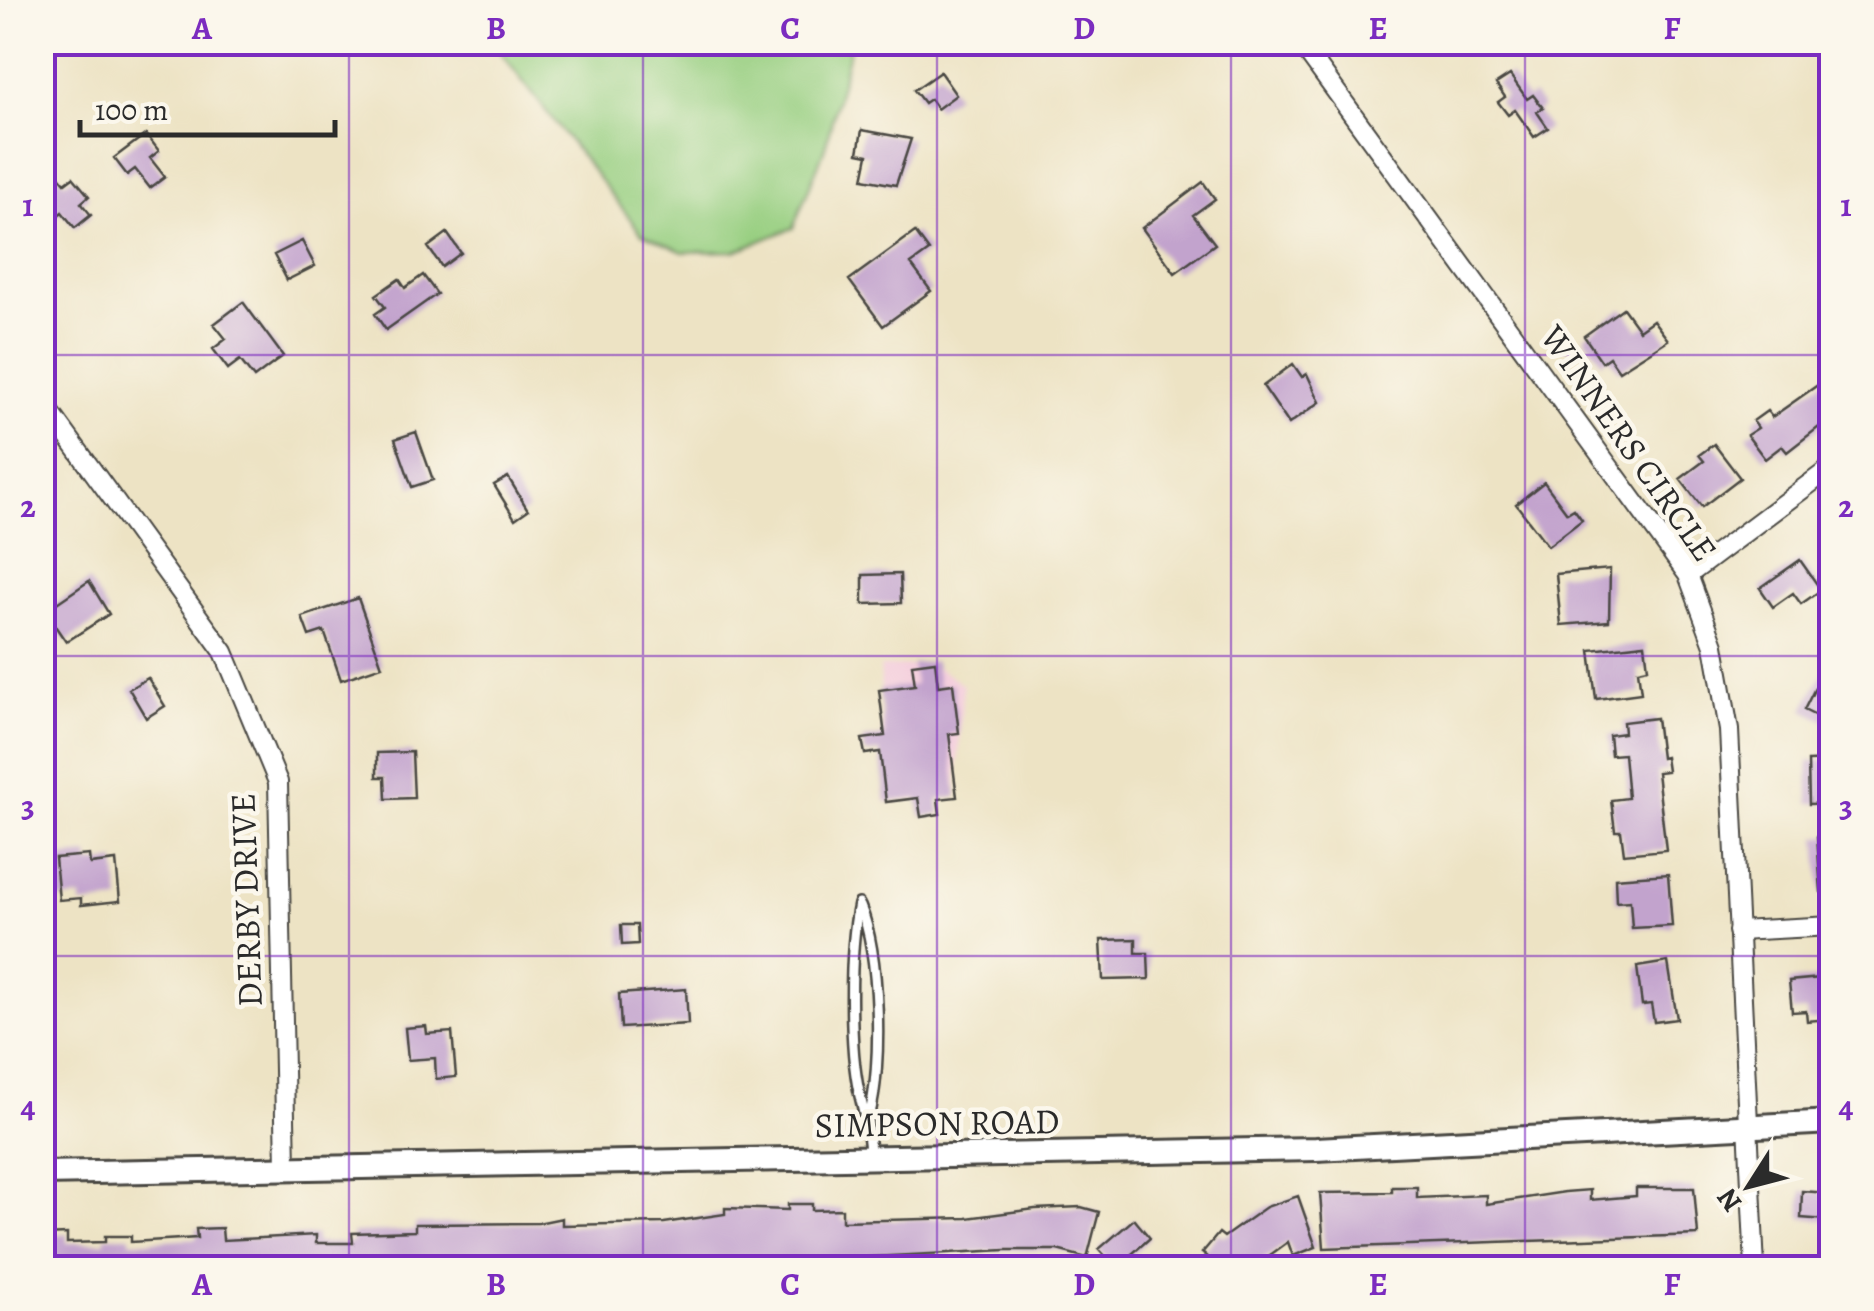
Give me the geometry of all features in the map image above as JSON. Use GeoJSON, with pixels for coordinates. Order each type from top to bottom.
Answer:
{"type":"FeatureCollection","features":[{"type":"Feature","properties":{"kind":"main road","name":"SIMPSON ROAD"},"geometry":{"type":"LineString","coordinates":[[42,1173],[1316,1149],[1832,1122]]}},
{"type":"Feature","properties":{"kind":"street","name":"WINNERS CIRCLE"},"geometry":{"type":"LineString","coordinates":[[1300,42],[1688,575],[1714,645],[1729,730],[1755,1268]]}},
{"type":"Feature","properties":{"kind":"street","name":"DERBY DRIVE"},"geometry":{"type":"LineString","coordinates":[[42,401],[224,652],[278,782],[286,1166]]}},
{"type":"Feature","properties":{"kind":"street"},"geometry":{"type":"LineString","coordinates":[[1688,575],[1832,468]]}},
{"type":"Feature","properties":{"kind":"street"},"geometry":{"type":"LineString","coordinates":[[1738,932],[1832,926]]}},
{"type":"Feature","properties":{"kind":"street"},"geometry":{"type":"LineString","coordinates":[[1823,1268],[1832,1268]]}},
{"type":"Feature","properties":{"kind":"lane"},"geometry":{"type":"LineString","coordinates":[[868,1120],[877,1088],[872,934],[859,904],[850,942],[858,1090],[868,1120],[870,1160]]}},
{"type":"Feature","properties":{"kind":"shaded area"},"geometry":{"type":"Polygon","coordinates":[[[933,665],[963,685],[956,797],[885,802],[880,667],[933,665]]]}},
{"type":"Feature","properties":{"kind":"green space"},"geometry":{"type":"Polygon","coordinates":[[[493,43],[851,43],[825,148],[793,228],[735,251],[683,252],[642,234],[493,43]]]}},
{"type":"Feature","properties":{"kind":"building"},"geometry":{"type":"Polygon","coordinates":[[[940,72],[956,95],[937,109],[930,99],[924,103],[914,90],[940,72]]]}},
{"type":"Feature","properties":{"kind":"building"},"geometry":{"type":"Polygon","coordinates":[[[1510,75],[1527,99],[1533,95],[1543,108],[1537,112],[1548,128],[1534,137],[1515,110],[1508,115],[1498,102],[1505,97],[1496,84],[1510,75]]]}},
{"type":"Feature","properties":{"kind":"building"},"geometry":{"type":"Polygon","coordinates":[[[862,130],[911,139],[896,185],[863,179],[868,155],[858,153],[862,130]]]}},
{"type":"Feature","properties":{"kind":"building"},"geometry":{"type":"Polygon","coordinates":[[[146,134],[159,151],[150,158],[165,177],[150,188],[135,169],[127,175],[114,158],[146,134]]]}},
{"type":"Feature","properties":{"kind":"building"},"geometry":{"type":"Polygon","coordinates":[[[52,167],[65,183],[73,177],[89,196],[81,203],[91,215],[75,228],[62,212],[56,217],[46,204],[51,199],[42,188],[42,175],[52,167]]]}},
{"type":"Feature","properties":{"kind":"building"},"geometry":{"type":"Polygon","coordinates":[[[1203,182],[1215,199],[1193,215],[1215,244],[1175,273],[1142,228],[1203,182]]]}},
{"type":"Feature","properties":{"kind":"building"},"geometry":{"type":"Polygon","coordinates":[[[915,232],[929,251],[911,264],[931,291],[883,326],[849,280],[915,232]]]}},
{"type":"Feature","properties":{"kind":"building"},"geometry":{"type":"Polygon","coordinates":[[[447,233],[461,253],[442,267],[428,247],[447,233]]]}},
{"type":"Feature","properties":{"kind":"building"},"geometry":{"type":"Polygon","coordinates":[[[302,241],[315,266],[287,280],[274,255],[302,241]]]}},
{"type":"Feature","properties":{"kind":"building"},"geometry":{"type":"Polygon","coordinates":[[[423,275],[437,294],[386,330],[375,314],[385,307],[376,295],[399,279],[405,288],[423,275]]]}},
{"type":"Feature","properties":{"kind":"building"},"geometry":{"type":"Polygon","coordinates":[[[243,302],[283,356],[254,378],[240,360],[228,369],[213,349],[226,339],[214,324],[243,302]]]}},
{"type":"Feature","properties":{"kind":"building"},"geometry":{"type":"Polygon","coordinates":[[[1623,308],[1639,330],[1653,320],[1668,340],[1619,371],[1609,357],[1602,362],[1584,336],[1623,308]]]}},
{"type":"Feature","properties":{"kind":"building"},"geometry":{"type":"Polygon","coordinates":[[[1293,364],[1302,377],[1307,374],[1320,402],[1289,424],[1263,386],[1293,364]]]}},
{"type":"Feature","properties":{"kind":"building"},"geometry":{"type":"Polygon","coordinates":[[[1832,375],[1832,417],[1787,452],[1782,446],[1765,459],[1747,435],[1758,428],[1753,421],[1767,411],[1772,417],[1832,375]]]}},
{"type":"Feature","properties":{"kind":"building"},"geometry":{"type":"Polygon","coordinates":[[[416,432],[433,480],[412,487],[395,439],[416,432]]]}},
{"type":"Feature","properties":{"kind":"building"},"geometry":{"type":"Polygon","coordinates":[[[1714,444],[1740,478],[1702,507],[1680,479],[1704,461],[1699,455],[1714,444]]]}},
{"type":"Feature","properties":{"kind":"building"},"geometry":{"type":"Polygon","coordinates":[[[508,477],[528,510],[515,519],[494,485],[508,477]]]}},
{"type":"Feature","properties":{"kind":"building"},"geometry":{"type":"Polygon","coordinates":[[[1544,482],[1567,513],[1574,509],[1582,520],[1548,546],[1516,504],[1544,482]]]}},
{"type":"Feature","properties":{"kind":"building"},"geometry":{"type":"Polygon","coordinates":[[[1800,560],[1821,590],[1801,604],[1793,593],[1773,607],[1760,588],[1800,560]]]}},
{"type":"Feature","properties":{"kind":"building"},"geometry":{"type":"Polygon","coordinates":[[[1610,569],[1609,621],[1561,625],[1556,574],[1610,569]]]}},
{"type":"Feature","properties":{"kind":"building"},"geometry":{"type":"Polygon","coordinates":[[[900,574],[901,603],[863,604],[863,575],[900,574]]]}},
{"type":"Feature","properties":{"kind":"building"},"geometry":{"type":"Polygon","coordinates":[[[89,581],[109,614],[66,642],[45,611],[89,581]]]}},
{"type":"Feature","properties":{"kind":"building"},"geometry":{"type":"Polygon","coordinates":[[[358,598],[382,666],[341,680],[324,631],[309,636],[302,617],[358,598]]]}},
{"type":"Feature","properties":{"kind":"building"},"geometry":{"type":"Polygon","coordinates":[[[1645,644],[1648,668],[1638,670],[1641,693],[1596,699],[1590,650],[1645,644]]]}},
{"type":"Feature","properties":{"kind":"building"},"geometry":{"type":"Polygon","coordinates":[[[935,661],[938,686],[953,684],[959,733],[949,734],[957,797],[938,799],[940,814],[921,817],[918,798],[886,802],[880,752],[865,754],[862,739],[885,736],[879,690],[915,685],[912,664],[935,661]]]}},
{"type":"Feature","properties":{"kind":"building"},"geometry":{"type":"Polygon","coordinates":[[[1822,674],[1832,679],[1832,724],[1804,710],[1822,674]]]}},
{"type":"Feature","properties":{"kind":"building"},"geometry":{"type":"Polygon","coordinates":[[[148,678],[165,706],[146,718],[129,689],[148,678]]]}},
{"type":"Feature","properties":{"kind":"building"},"geometry":{"type":"Polygon","coordinates":[[[1656,718],[1661,758],[1665,757],[1667,771],[1657,772],[1666,850],[1624,854],[1621,831],[1615,831],[1611,800],[1628,798],[1624,754],[1611,755],[1609,735],[1624,733],[1623,722],[1656,718]]]}},
{"type":"Feature","properties":{"kind":"building"},"geometry":{"type":"Polygon","coordinates":[[[412,752],[414,798],[386,799],[385,777],[377,777],[377,753],[412,752]]]}},
{"type":"Feature","properties":{"kind":"building"},"geometry":{"type":"Polygon","coordinates":[[[1832,760],[1832,803],[1809,804],[1808,761],[1832,760]]]}},
{"type":"Feature","properties":{"kind":"building"},"geometry":{"type":"Polygon","coordinates":[[[1832,836],[1832,892],[1821,892],[1817,837],[1832,836]]]}},
{"type":"Feature","properties":{"kind":"building"},"geometry":{"type":"Polygon","coordinates":[[[89,855],[90,864],[116,861],[120,901],[81,905],[81,898],[59,900],[55,858],[89,855]]]}},
{"type":"Feature","properties":{"kind":"building"},"geometry":{"type":"Polygon","coordinates":[[[1668,874],[1672,926],[1632,928],[1630,901],[1616,902],[1615,878],[1668,874]]]}},
{"type":"Feature","properties":{"kind":"building"},"geometry":{"type":"Polygon","coordinates":[[[621,925],[637,925],[638,944],[622,945],[621,925]]]}},
{"type":"Feature","properties":{"kind":"building"},"geometry":{"type":"Polygon","coordinates":[[[1136,939],[1136,953],[1148,953],[1149,979],[1103,980],[1101,940],[1136,939]]]}},
{"type":"Feature","properties":{"kind":"building"},"geometry":{"type":"Polygon","coordinates":[[[1668,962],[1677,1019],[1654,1022],[1651,1004],[1642,1005],[1637,967],[1668,962]]]}},
{"type":"Feature","properties":{"kind":"building"},"geometry":{"type":"Polygon","coordinates":[[[1832,977],[1829,1019],[1807,1021],[1806,1011],[1792,1012],[1789,981],[1832,977]]]}},
{"type":"Feature","properties":{"kind":"building"},"geometry":{"type":"Polygon","coordinates":[[[686,989],[688,1024],[621,1028],[619,994],[686,989]]]}},
{"type":"Feature","properties":{"kind":"building"},"geometry":{"type":"Polygon","coordinates":[[[426,1026],[427,1034],[452,1032],[456,1077],[436,1079],[435,1058],[408,1060],[405,1028],[426,1026]]]}},
{"type":"Feature","properties":{"kind":"building"},"geometry":{"type":"Polygon","coordinates":[[[1392,1187],[1417,1187],[1417,1198],[1486,1195],[1486,1204],[1590,1190],[1590,1200],[1636,1196],[1636,1188],[1694,1188],[1698,1235],[1324,1248],[1320,1193],[1392,1192],[1392,1187]]]}},
{"type":"Feature","properties":{"kind":"building"},"geometry":{"type":"Polygon","coordinates":[[[1802,1191],[1827,1193],[1826,1220],[1801,1218],[1802,1191]]]}},
{"type":"Feature","properties":{"kind":"building"},"geometry":{"type":"Polygon","coordinates":[[[1298,1196],[1316,1247],[1293,1256],[1288,1242],[1252,1268],[1221,1268],[1202,1253],[1219,1233],[1224,1237],[1266,1207],[1298,1196]]]}},
{"type":"Feature","properties":{"kind":"building"},"geometry":{"type":"Polygon","coordinates":[[[788,1204],[812,1204],[812,1210],[842,1209],[842,1221],[967,1218],[1081,1207],[1099,1212],[1087,1258],[1057,1250],[1006,1250],[658,1268],[44,1268],[43,1235],[67,1234],[67,1243],[105,1242],[105,1236],[131,1236],[131,1242],[197,1238],[196,1229],[222,1228],[223,1240],[316,1235],[316,1243],[353,1243],[352,1233],[415,1231],[415,1224],[538,1223],[562,1218],[562,1225],[664,1223],[725,1214],[725,1208],[788,1210],[788,1204]]]}},
{"type":"Feature","properties":{"kind":"building"},"geometry":{"type":"Polygon","coordinates":[[[1134,1219],[1150,1238],[1116,1268],[1099,1249],[1134,1219]]]}}]}
